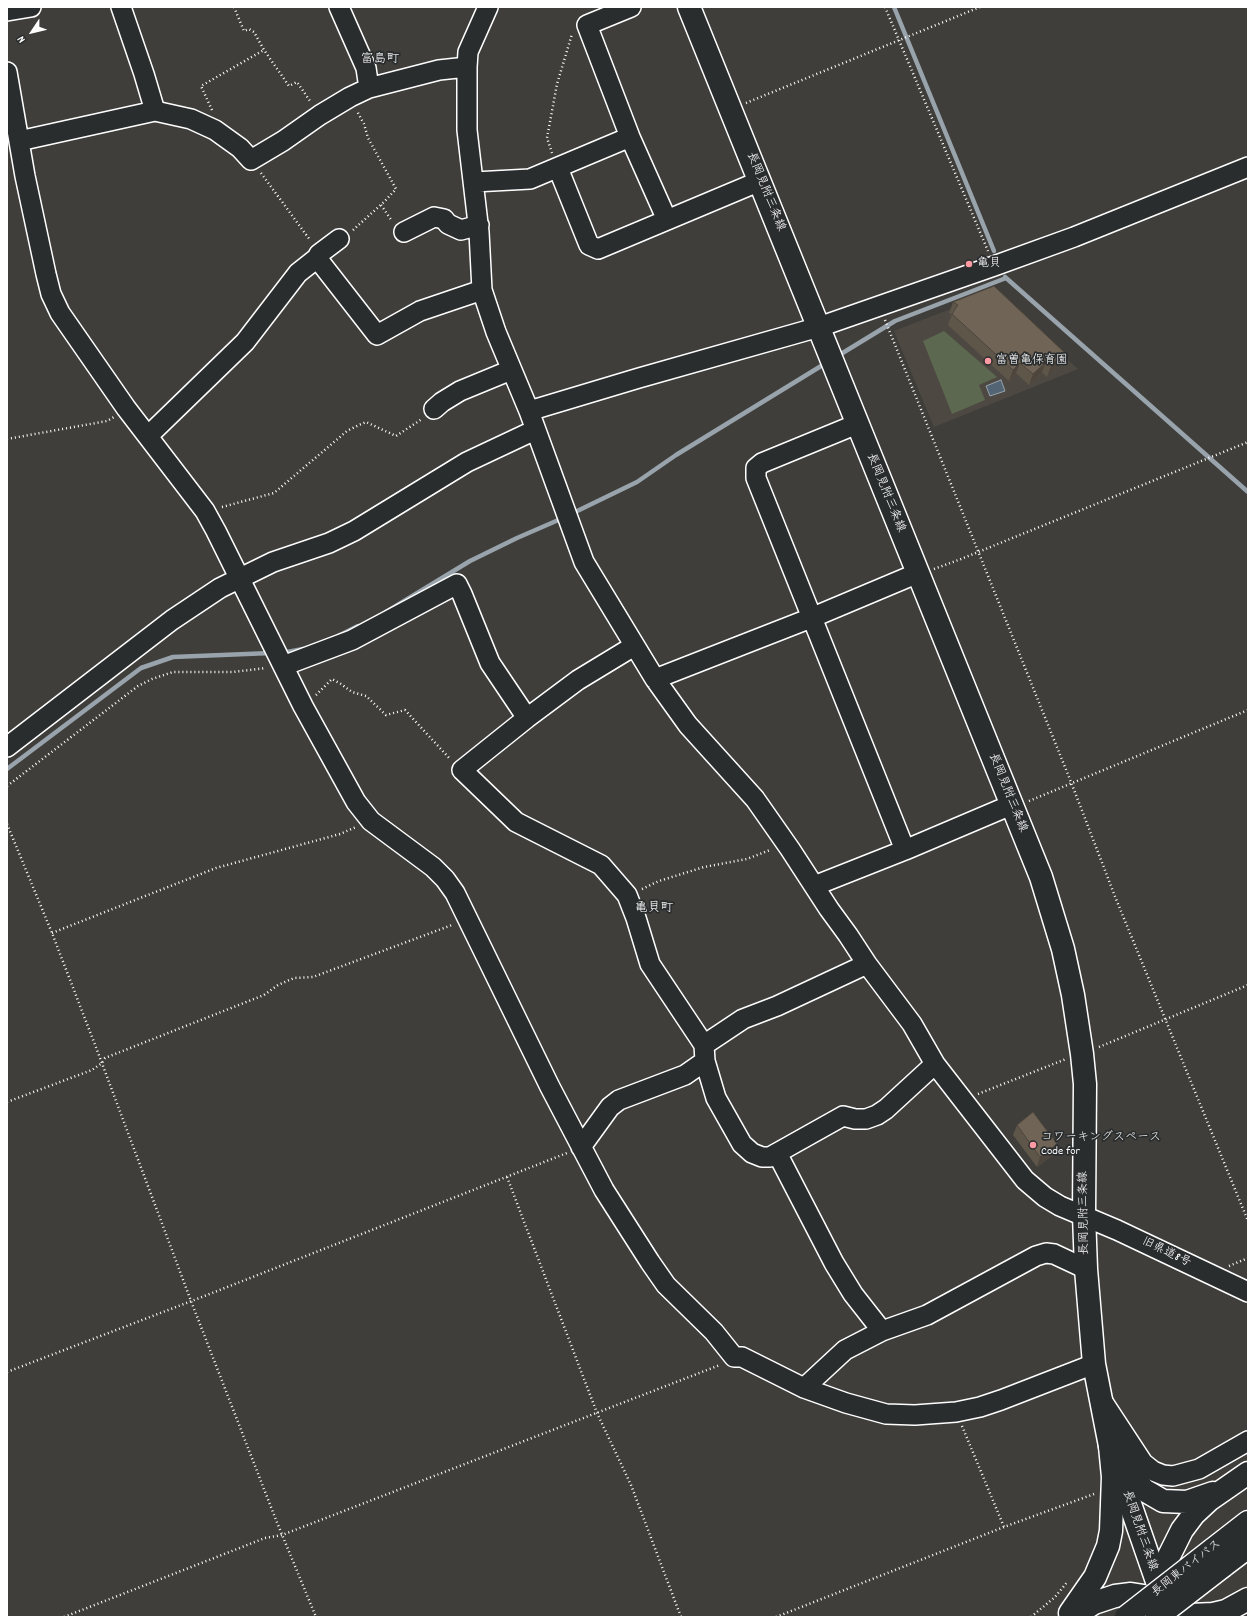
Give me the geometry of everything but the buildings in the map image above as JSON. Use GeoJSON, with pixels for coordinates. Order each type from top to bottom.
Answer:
{"type":"FeatureCollection","features":[{"type":"Feature","properties":{"kind":"main road","name":"長岡見附三条線"},"geometry":{"type":"LineString","coordinates":[[689,7],[1041,877],[1063,949],[1073,995],[1082,1054],[1085,1092],[1084,1215],[1086,1269],[1094,1364],[1110,1446],[1164,1611]]}},
{"type":"Feature","properties":{"kind":"main road"},"geometry":{"type":"LineString","coordinates":[[1110,1446],[1144,1490],[1163,1501],[1187,1502],[1208,1496],[1228,1486]]}},
{"type":"Feature","properties":{"kind":"main road"},"geometry":{"type":"LineString","coordinates":[[1067,1617],[1095,1577],[1108,1546],[1111,1531],[1113,1477],[1110,1446]]}},
{"type":"Feature","properties":{"kind":"main road"},"geometry":{"type":"LineString","coordinates":[[1164,1611],[1160,1580],[1162,1570],[1182,1530],[1194,1514],[1247,1472]]}},
{"type":"Feature","properties":{"kind":"main road","name":"長岡東バイパス"},"geometry":{"type":"LineString","coordinates":[[1164,1611],[1218,1558],[1248,1522]]}},
{"type":"Feature","properties":{"kind":"main road","name":"長岡東バイパス"},"geometry":{"type":"LineString","coordinates":[[1126,1617],[1218,1558],[1248,1547]]}},
{"type":"Feature","properties":{"kind":"main road"},"geometry":{"type":"LineString","coordinates":[[1072,1617],[1094,1603],[1115,1596],[1131,1594],[1164,1611],[1191,1615],[1213,1614],[1226,1611],[1248,1598]]}},
{"type":"Feature","properties":{"kind":"main road"},"geometry":{"type":"LineString","coordinates":[[1241,1617],[1248,1610]]}},
{"type":"Feature","properties":{"kind":"street"},"geometry":{"type":"LineString","coordinates":[[7,11],[31,7]]}},
{"type":"Feature","properties":{"kind":"street"},"geometry":{"type":"LineString","coordinates":[[120,7],[144,74],[155,111]]}},
{"type":"Feature","properties":{"kind":"street"},"geometry":{"type":"LineString","coordinates":[[339,7],[366,68],[369,88]]}},
{"type":"Feature","properties":{"kind":"street","name":"旧県道8号"},"geometry":{"type":"LineString","coordinates":[[488,7],[468,52],[467,66],[467,130],[479,225],[482,290],[511,370],[529,411],[584,562],[655,679],[688,725],[755,799],[787,843],[829,909],[848,934],[867,964],[912,1024],[935,1064],[1025,1180],[1045,1197],[1060,1206],[1118,1230],[1248,1292]]}},
{"type":"Feature","properties":{"kind":"street"},"geometry":{"type":"LineString","coordinates":[[631,7],[587,25],[630,137],[667,220]]}},
{"type":"Feature","properties":{"kind":"street"},"geometry":{"type":"LineString","coordinates":[[19,141],[155,111],[191,119],[221,133],[240,148],[251,160],[283,141],[320,115],[350,97],[369,88],[439,70],[467,66]]}},
{"type":"Feature","properties":{"kind":"street"},"geometry":{"type":"LineString","coordinates":[[7,72],[25,176],[51,294],[71,330],[126,408],[205,511],[303,706],[356,802],[371,821],[434,867],[455,893],[581,1147],[604,1190],[666,1285],[714,1332],[734,1357],[742,1357],[804,1388],[852,1405],[886,1414],[915,1415],[956,1412],[1001,1400],[1094,1364]]}},
{"type":"Feature","properties":{"kind":"street"},"geometry":{"type":"LineString","coordinates":[[474,182],[530,179],[630,137]]}},
{"type":"Feature","properties":{"kind":"street"},"geometry":{"type":"LineString","coordinates":[[529,411],[819,327],[879,307],[1074,237],[1248,167]]}},
{"type":"Feature","properties":{"kind":"street"},"geometry":{"type":"LineString","coordinates":[[558,168],[590,245],[598,249],[760,181]]}},
{"type":"Feature","properties":{"kind":"street"},"geometry":{"type":"LineString","coordinates":[[404,232],[434,216],[444,219],[448,224],[461,230],[479,225]]}},
{"type":"Feature","properties":{"kind":"street"},"geometry":{"type":"LineString","coordinates":[[148,436],[245,342],[298,273],[339,239]]}},
{"type":"Feature","properties":{"kind":"street"},"geometry":{"type":"LineString","coordinates":[[318,256],[377,335],[420,311],[482,290]]}},
{"type":"Feature","properties":{"kind":"street"},"geometry":{"type":"LineString","coordinates":[[434,409],[442,402],[460,391],[511,370]]}},
{"type":"Feature","properties":{"kind":"street"},"geometry":{"type":"LineString","coordinates":[[857,424],[762,463],[756,468],[756,478],[905,850]]}},
{"type":"Feature","properties":{"kind":"street"},"geometry":{"type":"LineString","coordinates":[[7,747],[172,620],[220,588],[273,562],[329,543],[354,531],[467,462],[535,430]]}},
{"type":"Feature","properties":{"kind":"street"},"geometry":{"type":"LineString","coordinates":[[655,679],[811,618],[918,573]]}},
{"type":"Feature","properties":{"kind":"street"},"geometry":{"type":"LineString","coordinates":[[283,666],[352,640],[457,584],[490,663],[527,718]]}},
{"type":"Feature","properties":{"kind":"street"},"geometry":{"type":"LineString","coordinates":[[634,646],[578,680],[527,718],[462,770],[516,822],[600,866],[627,895],[636,918],[650,964],[705,1053],[716,1098],[742,1144],[752,1153],[762,1157],[770,1157],[843,1116],[855,1119],[866,1119],[877,1115],[886,1109],[935,1064]]}},
{"type":"Feature","properties":{"kind":"street"},"geometry":{"type":"LineString","coordinates":[[814,886],[1012,808]]}},
{"type":"Feature","properties":{"kind":"street"},"geometry":{"type":"LineString","coordinates":[[581,1147],[610,1108],[619,1100],[685,1075],[705,1053],[743,1019],[777,1006],[867,964]]}},
{"type":"Feature","properties":{"kind":"street"},"geometry":{"type":"LineString","coordinates":[[777,1153],[834,1263],[853,1294],[882,1331]]}},
{"type":"Feature","properties":{"kind":"street"},"geometry":{"type":"LineString","coordinates":[[804,1388],[845,1350],[882,1331],[927,1314],[1014,1268],[1046,1253],[1054,1254],[1086,1269]]}},
{"type":"Feature","properties":{"kind":"street"},"geometry":{"type":"LineString","coordinates":[[1100,1397],[1143,1464],[1163,1476],[1173,1476],[1199,1469],[1248,1441]]}},
{"type":"Feature","properties":{"kind":"path"},"geometry":{"type":"LineString","coordinates":[[234,7],[244,30],[249,29],[254,32],[264,50],[289,86],[297,82],[320,115]]}},
{"type":"Feature","properties":{"kind":"path"},"geometry":{"type":"LineString","coordinates":[[885,7],[994,266]]}},
{"type":"Feature","properties":{"kind":"path"},"geometry":{"type":"LineString","coordinates":[[731,109],[980,7]]}},
{"type":"Feature","properties":{"kind":"path"},"geometry":{"type":"LineString","coordinates":[[558,168],[546,138],[556,92],[575,24],[587,25]]}},
{"type":"Feature","properties":{"kind":"path"},"geometry":{"type":"LineString","coordinates":[[221,133],[201,86],[264,50]]}},
{"type":"Feature","properties":{"kind":"path"},"geometry":{"type":"LineString","coordinates":[[339,239],[350,232],[384,202],[396,189],[368,138],[364,124],[350,97]]}},
{"type":"Feature","properties":{"kind":"path"},"geometry":{"type":"LineString","coordinates":[[251,160],[318,256]]}},
{"type":"Feature","properties":{"kind":"path"},"geometry":{"type":"LineString","coordinates":[[879,307],[1071,782],[1165,1020],[1248,1221]]}},
{"type":"Feature","properties":{"kind":"path"},"geometry":{"type":"LineString","coordinates":[[7,439],[107,421],[126,408]]}},
{"type":"Feature","properties":{"kind":"path"},"geometry":{"type":"LineString","coordinates":[[205,511],[274,493],[347,431],[359,425],[366,422],[396,436],[416,424],[434,409]]}},
{"type":"Feature","properties":{"kind":"path"},"geometry":{"type":"LineString","coordinates":[[918,573],[941,567],[1248,442]]}},
{"type":"Feature","properties":{"kind":"path"},"geometry":{"type":"LineString","coordinates":[[7,786],[138,686],[152,679],[173,672],[233,672],[283,666]]}},
{"type":"Feature","properties":{"kind":"path"},"geometry":{"type":"LineString","coordinates":[[303,706],[312,700],[332,679],[352,692],[366,696],[386,714],[405,710],[446,755],[462,770]]}},
{"type":"Feature","properties":{"kind":"path"},"geometry":{"type":"LineString","coordinates":[[1012,808],[1071,782],[1248,710]]}},
{"type":"Feature","properties":{"kind":"path"},"geometry":{"type":"LineString","coordinates":[[52,933],[216,868],[340,834],[371,821]]}},
{"type":"Feature","properties":{"kind":"path"},"geometry":{"type":"LineString","coordinates":[[7,824],[52,933],[191,1301],[282,1535],[316,1617]]}},
{"type":"Feature","properties":{"kind":"path"},"geometry":{"type":"LineString","coordinates":[[627,895],[666,879],[704,867],[747,859],[787,843]]}},
{"type":"Feature","properties":{"kind":"path"},"geometry":{"type":"LineString","coordinates":[[7,1102],[92,1070],[102,1063],[105,1058],[264,995],[278,985],[294,978],[313,977],[468,919]]}},
{"type":"Feature","properties":{"kind":"path"},"geometry":{"type":"LineString","coordinates":[[964,1100],[1048,1065],[1082,1054],[1248,985]]}},
{"type":"Feature","properties":{"kind":"path"},"geometry":{"type":"LineString","coordinates":[[7,1372],[581,1147]]}},
{"type":"Feature","properties":{"kind":"path"},"geometry":{"type":"LineString","coordinates":[[507,1177],[597,1413],[631,1485],[681,1617]]}},
{"type":"Feature","properties":{"kind":"path"},"geometry":{"type":"LineString","coordinates":[[64,1617],[264,1538],[282,1535],[597,1413],[724,1363],[734,1357]]}},
{"type":"Feature","properties":{"kind":"path"},"geometry":{"type":"LineString","coordinates":[[956,1412],[1004,1527]]}},
{"type":"Feature","properties":{"kind":"path"},"geometry":{"type":"LineString","coordinates":[[776,1617],[1004,1527],[1096,1494]]}},
{"type":"Feature","properties":{"kind":"path"},"geometry":{"type":"LineString","coordinates":[[1031,1617],[1055,1597],[1073,1576]]}},
{"type":"Feature","properties":{"kind":"shaded area","name":"富曽亀保育園"},"geometry":{"type":"Polygon","coordinates":[[[994,292],[1078,369],[934,427],[894,331],[994,292]]]}},
{"type":"Feature","properties":{"kind":"green space"},"geometry":{"type":"Polygon","coordinates":[[[944,331],[997,377],[979,385],[985,400],[952,414],[923,341],[944,331]]]}},
{"type":"Feature","properties":{"kind":"water"},"geometry":{"type":"Polygon","coordinates":[[[1001,380],[1005,391],[990,396],[986,386],[1001,380]]]}},
{"type":"Feature","properties":{"kind":"waterway"},"geometry":{"type":"LineString","coordinates":[[894,7],[994,251]]}},
{"type":"Feature","properties":{"kind":"waterway"},"geometry":{"type":"LineString","coordinates":[[1005,277],[1248,492]]}},
{"type":"Feature","properties":{"kind":"waterway"},"geometry":{"type":"LineString","coordinates":[[836,357],[895,321],[1006,278]]}},
{"type":"Feature","properties":{"kind":"waterway"},"geometry":{"type":"LineString","coordinates":[[571,514],[637,482],[676,455],[826,363]]}},
{"type":"Feature","properties":{"kind":"waterway"},"geometry":{"type":"LineString","coordinates":[[386,612],[470,561],[563,518]]}},
{"type":"Feature","properties":{"kind":"waterway"},"geometry":{"type":"LineString","coordinates":[[338,636],[358,626]]}},
{"type":"Feature","properties":{"kind":"waterway"},"geometry":{"type":"LineString","coordinates":[[282,653],[303,649]]}},
{"type":"Feature","properties":{"kind":"waterway"},"geometry":{"type":"LineString","coordinates":[[7,769],[141,668],[173,657],[271,653]]}},
{"type":"Feature","properties":{"kind":"place","name":"亀貝"},"geometry":{"type":"Point","coordinates":[969,264]}},
{"type":"Feature","properties":{"kind":"place","name":"富曽亀保育園"},"geometry":{"type":"Point","coordinates":[988,361]}},
{"type":"Feature","properties":{"kind":"place","name":"コワーキングスペース Code for"},"geometry":{"type":"Point","coordinates":[1033,1145]}},
{"type":"Feature","properties":{"kind":"district","name":"富島町"},"geometry":{"type":"Point","coordinates":[380,60]}},
{"type":"Feature","properties":{"kind":"district","name":"亀貝町"},"geometry":{"type":"Point","coordinates":[654,909]}}]}
